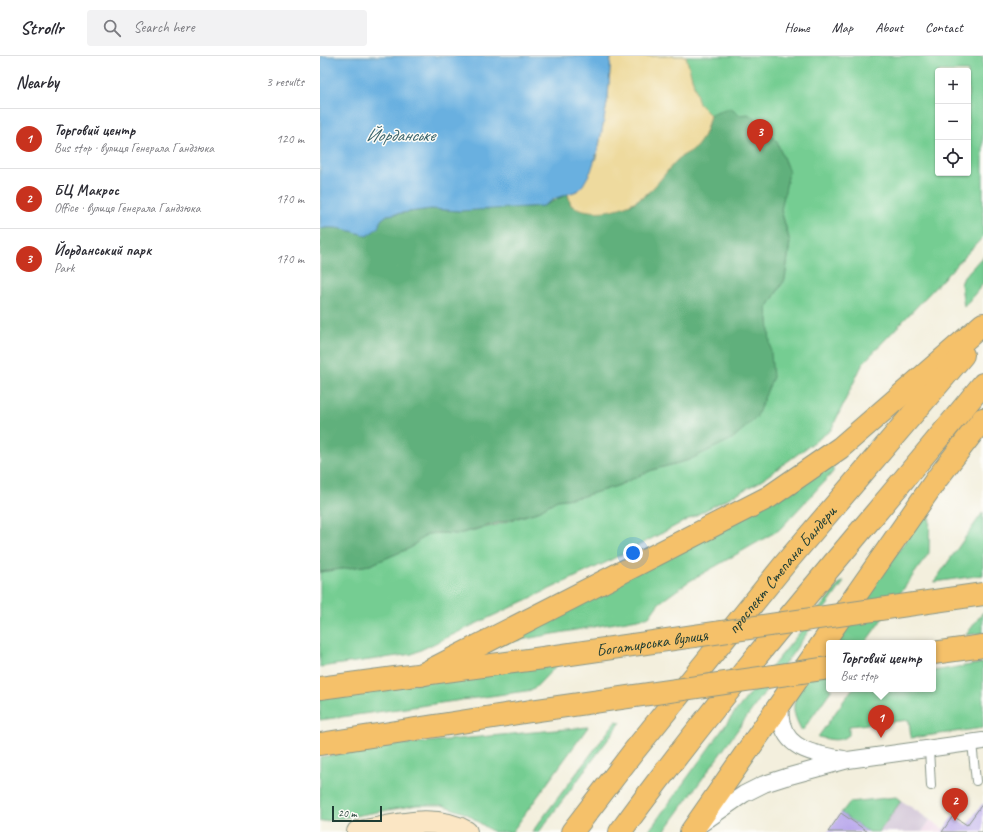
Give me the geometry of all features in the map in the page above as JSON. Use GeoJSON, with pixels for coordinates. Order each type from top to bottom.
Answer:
{"type":"FeatureCollection","features":[{"type":"Feature","properties":{"kind":"main road"},"geometry":{"type":"LineString","coordinates":[[421,675],[769,497],[840,448],[983,324]]}},
{"type":"Feature","properties":{"kind":"main road","name":"проспект Степана Бандери"},"geometry":{"type":"LineString","coordinates":[[572,832],[634,751],[784,565],[983,331]]}},
{"type":"Feature","properties":{"kind":"main road","name":"проспект Степана Бандери"},"geometry":{"type":"LineString","coordinates":[[620,832],[656,783],[810,591],[983,384]]}},
{"type":"Feature","properties":{"kind":"main road"},"geometry":{"type":"LineString","coordinates":[[692,831],[936,480],[976,437],[983,419]]}},
{"type":"Feature","properties":{"kind":"main road","name":"Богатирська вулиця"},"geometry":{"type":"LineString","coordinates":[[320,688],[543,658],[983,594]]}},
{"type":"Feature","properties":{"kind":"main road"},"geometry":{"type":"LineString","coordinates":[[936,653],[983,646]]}},
{"type":"Feature","properties":{"kind":"main road"},"geometry":{"type":"LineString","coordinates":[[320,744],[531,711],[826,668]]}},
{"type":"Feature","properties":{"kind":"main road"},"geometry":{"type":"LineString","coordinates":[[358,832],[428,821],[445,823],[466,832]]}},
{"type":"Feature","properties":{"kind":"street"},"geometry":{"type":"LineString","coordinates":[[780,705],[782,725],[796,745],[811,753],[848,760]]}},
{"type":"Feature","properties":{"kind":"street"},"geometry":{"type":"LineString","coordinates":[[692,831],[744,794],[764,784],[848,760],[978,742]]}},
{"type":"Feature","properties":{"kind":"lane"},"geometry":{"type":"LineString","coordinates":[[976,781],[978,742]]}},
{"type":"Feature","properties":{"kind":"lane"},"geometry":{"type":"LineString","coordinates":[[929,749],[931,786]]}},
{"type":"Feature","properties":{"kind":"shaded area"},"geometry":{"type":"Polygon","coordinates":[[[896,797],[930,820],[922,832],[828,832],[850,802],[896,797]]]}},
{"type":"Feature","properties":{"kind":"shaded area"},"geometry":{"type":"Polygon","coordinates":[[[953,816],[967,825],[983,832],[922,832],[930,820],[944,829],[953,816]]]}},
{"type":"Feature","properties":{"kind":"green space"},"geometry":{"type":"Polygon","coordinates":[[[611,56],[983,56],[983,237],[863,363],[831,430],[759,482],[607,562],[412,654],[320,667],[320,572],[370,565],[410,548],[427,534],[458,534],[496,525],[537,512],[557,500],[580,497],[617,486],[652,470],[689,460],[769,338],[767,308],[785,279],[790,242],[781,210],[556,198],[577,191],[612,71],[611,56]]]}},
{"type":"Feature","properties":{"kind":"green space"},"geometry":{"type":"Polygon","coordinates":[[[730,108],[739,115],[748,114],[756,119],[777,142],[789,172],[781,210],[790,242],[785,279],[767,308],[773,377],[756,418],[732,439],[689,460],[652,470],[617,486],[580,497],[557,500],[537,512],[458,534],[427,534],[410,548],[370,565],[320,572],[320,229],[338,228],[367,236],[377,228],[381,220],[387,215],[431,209],[460,211],[503,207],[543,206],[568,194],[571,205],[632,204],[647,194],[678,159],[695,147],[706,132],[710,115],[730,108]]]}},
{"type":"Feature","properties":{"kind":"green space"},"geometry":{"type":"Polygon","coordinates":[[[983,256],[983,284],[964,307],[961,284],[964,277],[983,256]]]}},
{"type":"Feature","properties":{"kind":"green space"},"geometry":{"type":"Polygon","coordinates":[[[833,464],[833,472],[779,530],[688,582],[659,603],[649,617],[497,644],[833,464]]]}},
{"type":"Feature","properties":{"kind":"green space"},"geometry":{"type":"Polygon","coordinates":[[[930,506],[929,553],[867,640],[835,640],[930,506]]]}},
{"type":"Feature","properties":{"kind":"green space"},"geometry":{"type":"Polygon","coordinates":[[[983,512],[983,575],[934,582],[983,512]]]}},
{"type":"Feature","properties":{"kind":"green space"},"geometry":{"type":"Polygon","coordinates":[[[841,582],[844,582],[664,832],[648,832],[735,712],[841,582]]]}},
{"type":"Feature","properties":{"kind":"green space"},"geometry":{"type":"Polygon","coordinates":[[[983,612],[983,633],[966,635],[983,612]]]}},
{"type":"Feature","properties":{"kind":"green space"},"geometry":{"type":"Polygon","coordinates":[[[826,653],[826,692],[830,692],[802,731],[796,719],[794,705],[795,699],[808,676],[826,653]]]}},
{"type":"Feature","properties":{"kind":"green space"},"geometry":{"type":"Polygon","coordinates":[[[983,663],[983,728],[911,738],[909,720],[849,726],[849,735],[838,740],[818,737],[850,692],[936,692],[936,671],[983,663]]]}},
{"type":"Feature","properties":{"kind":"green space"},"geometry":{"type":"Polygon","coordinates":[[[558,664],[533,690],[320,720],[320,696],[558,664]]]}},
{"type":"Feature","properties":{"kind":"green space"},"geometry":{"type":"Polygon","coordinates":[[[616,721],[621,722],[539,832],[532,832],[616,721]]]}},
{"type":"Feature","properties":{"kind":"green space"},"geometry":{"type":"Polygon","coordinates":[[[588,727],[512,832],[493,832],[467,814],[442,805],[417,805],[320,822],[320,757],[393,745],[588,727]]]}},
{"type":"Feature","properties":{"kind":"green space"},"geometry":{"type":"Polygon","coordinates":[[[896,797],[901,801],[879,832],[868,832],[841,813],[850,802],[896,797]]]}},
{"type":"Feature","properties":{"kind":"sand"},"geometry":{"type":"Polygon","coordinates":[[[611,56],[686,56],[699,104],[710,115],[701,141],[693,150],[677,160],[646,194],[638,200],[620,208],[590,211],[571,205],[568,194],[577,191],[596,158],[608,98],[611,56]]]}},
{"type":"Feature","properties":{"kind":"water","name":"Йорданське"},"geometry":{"type":"Polygon","coordinates":[[[320,56],[611,56],[608,98],[599,146],[591,171],[583,185],[577,191],[556,198],[543,206],[460,211],[431,209],[387,215],[381,220],[378,228],[367,236],[338,228],[320,229],[320,56]]]}},
{"type":"Feature","properties":{"kind":"building"},"geometry":{"type":"Polygon","coordinates":[[[983,803],[983,832],[942,832],[953,816],[967,825],[983,803]]]}},
{"type":"Feature","properties":{"kind":"building"},"geometry":{"type":"Polygon","coordinates":[[[841,813],[868,832],[828,832],[841,813]]]}},
{"type":"Feature","properties":{"kind":"place","name":"Йорданський парк"},"geometry":{"type":"Point","coordinates":[760,152]}},
{"type":"Feature","properties":{"kind":"place","name":"Торговий центр"},"geometry":{"type":"Point","coordinates":[881,738]}},
{"type":"Feature","properties":{"kind":"place","name":"БЦ Макрос"},"geometry":{"type":"Point","coordinates":[955,821]}}]}
